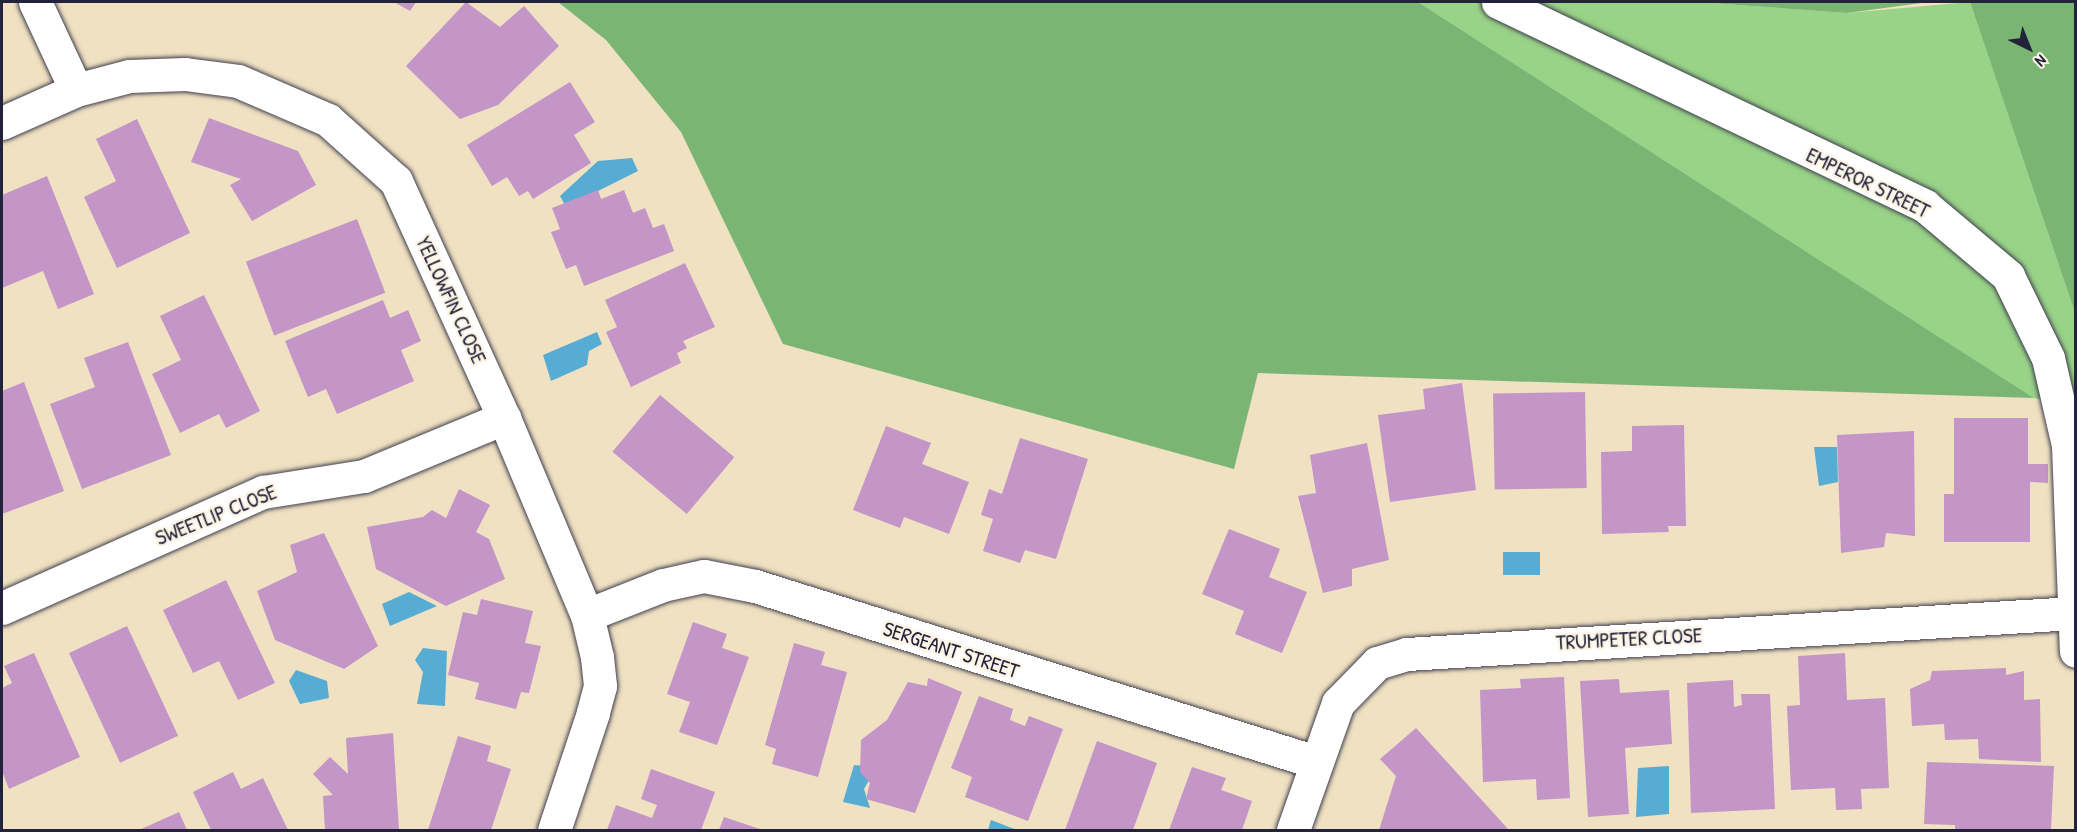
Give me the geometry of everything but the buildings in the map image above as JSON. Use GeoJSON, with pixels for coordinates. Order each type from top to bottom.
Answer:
{"type":"FeatureCollection","features":[{"type":"Feature","properties":{"kind":"street"},"geometry":{"type":"LineString","coordinates":[[35,2],[76,90]]}},
{"type":"Feature","properties":{"kind":"street","name":"EMPEROR STREET"},"geometry":{"type":"LineString","coordinates":[[1498,2],[1925,206],[2008,276],[2048,358],[2068,445],[2076,651]]}},
{"type":"Feature","properties":{"kind":"street","name":"YELLOWFIN CLOSE"},"geometry":{"type":"LineString","coordinates":[[2,123],[76,90],[129,76],[185,74],[238,81],[328,120],[368,150],[396,181],[504,418],[587,615],[600,686],[554,831]]}},
{"type":"Feature","properties":{"kind":"street","name":"SWEETLIP CLOSE"},"geometry":{"type":"LineString","coordinates":[[2,608],[263,492],[364,476],[504,418]]}},
{"type":"Feature","properties":{"kind":"street","name":"SERGEANT STREET"},"geometry":{"type":"LineString","coordinates":[[587,615],[663,585],[704,576],[755,586],[1316,762]]}},
{"type":"Feature","properties":{"kind":"street","name":"TRUMPETER CLOSE"},"geometry":{"type":"LineString","coordinates":[[1293,831],[1338,703],[1377,663],[1407,654],[2073,613]]}},
{"type":"Feature","properties":{"kind":"green space"},"geometry":{"type":"Polygon","coordinates":[[[558,2],[1418,2],[2034,398],[1258,373],[1234,469],[783,344],[681,132],[606,40],[558,2]]]}},
{"type":"Feature","properties":{"kind":"green space"},"geometry":{"type":"Polygon","coordinates":[[[1418,2],[1697,2],[1847,13],[1970,2],[2075,313],[2075,404],[2034,398],[1418,2]]]}},
{"type":"Feature","properties":{"kind":"green space"},"geometry":{"type":"Polygon","coordinates":[[[1697,2],[1929,2],[1847,13],[1697,2]]]}},
{"type":"Feature","properties":{"kind":"green space"},"geometry":{"type":"Polygon","coordinates":[[[1970,2],[2075,2],[2075,313],[1970,2]]]}},
{"type":"Feature","properties":{"kind":"water"},"geometry":{"type":"Polygon","coordinates":[[[632,158],[638,171],[566,207],[560,196],[598,161],[632,158]]]}},
{"type":"Feature","properties":{"kind":"water"},"geometry":{"type":"Polygon","coordinates":[[[597,332],[602,344],[589,351],[587,365],[551,381],[543,355],[597,332]]]}},
{"type":"Feature","properties":{"kind":"water"},"geometry":{"type":"Polygon","coordinates":[[[1814,447],[1837,447],[1838,482],[1819,486],[1814,447]]]}},
{"type":"Feature","properties":{"kind":"water"},"geometry":{"type":"Polygon","coordinates":[[[1503,552],[1540,552],[1540,575],[1503,575],[1503,552]]]}},
{"type":"Feature","properties":{"kind":"water"},"geometry":{"type":"Polygon","coordinates":[[[409,592],[437,606],[390,626],[382,604],[409,592]]]}},
{"type":"Feature","properties":{"kind":"water"},"geometry":{"type":"Polygon","coordinates":[[[423,648],[447,651],[445,706],[417,704],[423,672],[415,660],[423,648]]]}},
{"type":"Feature","properties":{"kind":"water"},"geometry":{"type":"Polygon","coordinates":[[[296,670],[327,681],[329,698],[300,704],[289,681],[296,670]]]}},
{"type":"Feature","properties":{"kind":"water"},"geometry":{"type":"Polygon","coordinates":[[[854,765],[865,766],[872,775],[864,789],[870,808],[843,802],[854,765]]]}},
{"type":"Feature","properties":{"kind":"water"},"geometry":{"type":"Polygon","coordinates":[[[1669,766],[1669,814],[1636,817],[1638,768],[1669,766]]]}},
{"type":"Feature","properties":{"kind":"water"},"geometry":{"type":"Polygon","coordinates":[[[991,820],[1017,830],[988,830],[991,820]]]}}]}
